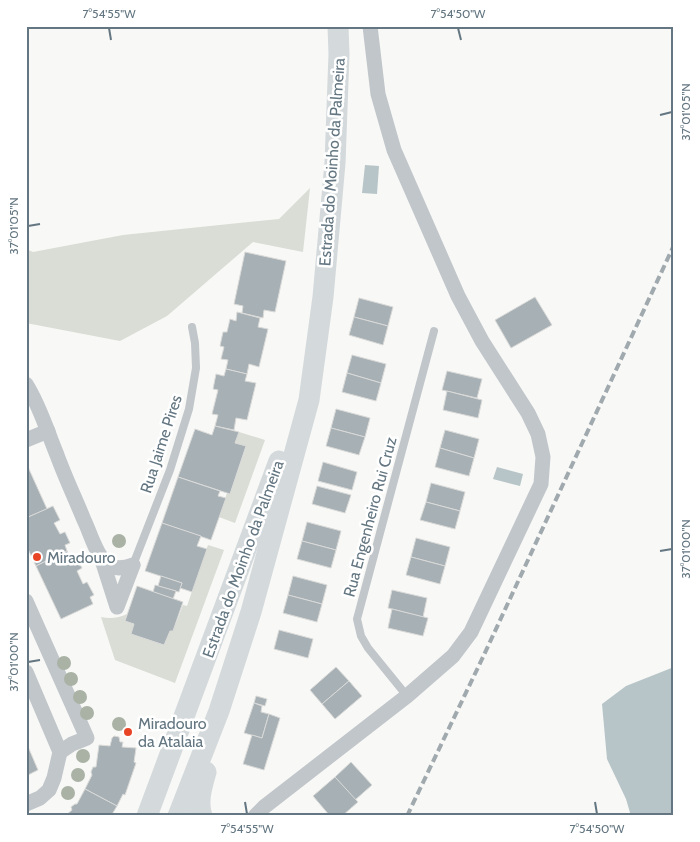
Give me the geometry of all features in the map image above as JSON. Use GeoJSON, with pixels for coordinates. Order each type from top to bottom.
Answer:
{"type":"FeatureCollection","features":[{"type":"Feature","properties":{"kind":"main road","name":"Estrada do Moinho da Palmeira"},"geometry":{"type":"LineString","coordinates":[[178,816],[219,711],[251,612],[309,400],[323,297],[335,163],[339,54],[338,26]]}},
{"type":"Feature","properties":{"kind":"main road","name":"Estrada do Moinho da Palmeira"},"geometry":{"type":"LineString","coordinates":[[150,815],[283,450],[323,297]]}},
{"type":"Feature","properties":{"kind":"main road"},"geometry":{"type":"LineString","coordinates":[[202,816],[201,792],[239,648]]}},
{"type":"Feature","properties":{"kind":"street"},"geometry":{"type":"LineString","coordinates":[[257,813],[407,696],[453,656],[471,632],[541,484],[544,457],[538,434],[528,412],[482,341],[458,296],[394,150],[378,94],[370,26]]}},
{"type":"Feature","properties":{"kind":"street"},"geometry":{"type":"LineString","coordinates":[[26,384],[33,396],[101,558],[117,607],[133,565]]}},
{"type":"Feature","properties":{"kind":"street"},"geometry":{"type":"LineString","coordinates":[[26,440],[48,431]]}},
{"type":"Feature","properties":{"kind":"street"},"geometry":{"type":"LineString","coordinates":[[101,558],[116,568],[133,565]]}},
{"type":"Feature","properties":{"kind":"street"},"geometry":{"type":"LineString","coordinates":[[26,601],[87,738],[72,744],[60,752]]}},
{"type":"Feature","properties":{"kind":"street"},"geometry":{"type":"LineString","coordinates":[[26,672],[60,752],[49,790],[40,798],[26,804]]}},
{"type":"Feature","properties":{"kind":"lane","name":"Rua Jaime Pires"},"geometry":{"type":"LineString","coordinates":[[133,565],[170,470],[189,409],[196,368],[196,350],[192,327]]}},
{"type":"Feature","properties":{"kind":"lane","name":"Rua Engenheiro Rui Cruz"},"geometry":{"type":"LineString","coordinates":[[407,696],[368,648],[361,636],[357,619],[434,331]]}},
{"type":"Feature","properties":{"kind":"shaded area"},"geometry":{"type":"Polygon","coordinates":[[[365,165],[379,166],[377,194],[362,193],[365,165]]]}},
{"type":"Feature","properties":{"kind":"shaded area"},"geometry":{"type":"Polygon","coordinates":[[[310,188],[303,252],[253,242],[167,316],[120,341],[26,323],[26,249],[33,252],[123,235],[279,219],[310,188]]]}},
{"type":"Feature","properties":{"kind":"shaded area"},"geometry":{"type":"Polygon","coordinates":[[[239,432],[265,440],[235,523],[219,517],[227,493],[230,494],[246,447],[235,443],[239,432]]]}},
{"type":"Feature","properties":{"kind":"shaded area"},"geometry":{"type":"Polygon","coordinates":[[[497,467],[523,474],[520,486],[493,479],[497,467]]]}},
{"type":"Feature","properties":{"kind":"shaded area"},"geometry":{"type":"Polygon","coordinates":[[[208,545],[224,550],[175,683],[115,660],[101,617],[114,618],[127,614],[125,621],[134,624],[131,634],[164,645],[170,631],[173,631],[183,605],[187,606],[208,545]]]}},
{"type":"Feature","properties":{"kind":"shaded area"},"geometry":{"type":"Polygon","coordinates":[[[674,667],[674,816],[631,816],[626,799],[607,759],[602,704],[626,686],[674,667]]]}},
{"type":"Feature","properties":{"kind":"building"},"geometry":{"type":"Polygon","coordinates":[[[245,252],[286,261],[275,312],[264,310],[263,318],[242,313],[243,306],[234,304],[245,252]]]}},
{"type":"Feature","properties":{"kind":"building"},"geometry":{"type":"Polygon","coordinates":[[[535,297],[552,325],[511,348],[495,320],[535,297]]]}},
{"type":"Feature","properties":{"kind":"building"},"geometry":{"type":"Polygon","coordinates":[[[359,298],[393,307],[388,326],[354,317],[359,298]]]}},
{"type":"Feature","properties":{"kind":"building"},"geometry":{"type":"Polygon","coordinates":[[[237,312],[260,318],[258,327],[268,329],[259,367],[249,364],[247,374],[226,369],[228,360],[221,359],[224,347],[220,346],[223,332],[227,332],[230,319],[236,321],[237,312]]]}},
{"type":"Feature","properties":{"kind":"building"},"geometry":{"type":"Polygon","coordinates":[[[354,317],[388,326],[383,345],[349,335],[354,317]]]}},
{"type":"Feature","properties":{"kind":"building"},"geometry":{"type":"Polygon","coordinates":[[[352,355],[386,364],[381,383],[347,373],[352,355]]]}},
{"type":"Feature","properties":{"kind":"building"},"geometry":{"type":"Polygon","coordinates":[[[226,369],[247,374],[245,381],[256,383],[247,420],[236,418],[234,430],[215,426],[218,415],[212,414],[218,390],[213,389],[216,374],[224,376],[226,369]]]}},
{"type":"Feature","properties":{"kind":"building"},"geometry":{"type":"Polygon","coordinates":[[[447,371],[482,379],[477,398],[442,390],[447,371]]]}},
{"type":"Feature","properties":{"kind":"building"},"geometry":{"type":"Polygon","coordinates":[[[347,373],[381,383],[376,401],[342,392],[347,373]]]}},
{"type":"Feature","properties":{"kind":"building"},"geometry":{"type":"Polygon","coordinates":[[[447,391],[482,400],[478,418],[443,410],[447,391]]]}},
{"type":"Feature","properties":{"kind":"building"},"geometry":{"type":"Polygon","coordinates":[[[336,409],[370,418],[365,437],[331,428],[336,409]]]}},
{"type":"Feature","properties":{"kind":"building"},"geometry":{"type":"Polygon","coordinates":[[[215,426],[239,432],[235,443],[246,446],[230,494],[178,477],[195,429],[212,435],[215,426]]]}},
{"type":"Feature","properties":{"kind":"building"},"geometry":{"type":"Polygon","coordinates":[[[331,428],[365,437],[359,455],[326,446],[331,428]]]}},
{"type":"Feature","properties":{"kind":"building"},"geometry":{"type":"Polygon","coordinates":[[[445,430],[479,439],[474,458],[440,448],[445,430]]]}},
{"type":"Feature","properties":{"kind":"building"},"geometry":{"type":"Polygon","coordinates":[[[440,448],[474,458],[469,476],[435,467],[440,448]]]}},
{"type":"Feature","properties":{"kind":"building"},"geometry":{"type":"Polygon","coordinates":[[[323,462],[357,472],[352,490],[318,481],[323,462]]]}},
{"type":"Feature","properties":{"kind":"building"},"geometry":{"type":"Polygon","coordinates":[[[28,467],[47,509],[26,518],[26,468],[28,467]]]}},
{"type":"Feature","properties":{"kind":"building"},"geometry":{"type":"Polygon","coordinates":[[[178,477],[220,491],[218,496],[226,498],[211,540],[162,523],[178,477]]]}},
{"type":"Feature","properties":{"kind":"building"},"geometry":{"type":"Polygon","coordinates":[[[431,483],[465,492],[460,511],[426,502],[431,483]]]}},
{"type":"Feature","properties":{"kind":"building"},"geometry":{"type":"Polygon","coordinates":[[[317,486],[351,495],[345,513],[312,504],[317,486]]]}},
{"type":"Feature","properties":{"kind":"building"},"geometry":{"type":"Polygon","coordinates":[[[426,502],[460,511],[455,529],[420,520],[426,502]]]}},
{"type":"Feature","properties":{"kind":"building"},"geometry":{"type":"Polygon","coordinates":[[[53,506],[60,520],[54,523],[60,534],[65,532],[70,543],[65,545],[67,551],[36,566],[26,545],[26,518],[53,506]]]}},
{"type":"Feature","properties":{"kind":"building"},"geometry":{"type":"Polygon","coordinates":[[[307,522],[341,531],[336,550],[302,541],[307,522]]]}},
{"type":"Feature","properties":{"kind":"building"},"geometry":{"type":"Polygon","coordinates":[[[162,523],[201,536],[197,546],[207,549],[192,592],[180,588],[182,583],[145,571],[162,523]]]}},
{"type":"Feature","properties":{"kind":"building"},"geometry":{"type":"Polygon","coordinates":[[[416,538],[450,547],[445,566],[411,557],[416,538]]]}},
{"type":"Feature","properties":{"kind":"building"},"geometry":{"type":"Polygon","coordinates":[[[302,541],[336,550],[331,568],[297,559],[302,541]]]}},
{"type":"Feature","properties":{"kind":"building"},"geometry":{"type":"Polygon","coordinates":[[[67,551],[71,558],[75,556],[82,568],[77,571],[83,584],[87,582],[94,595],[90,597],[93,604],[61,619],[36,566],[67,551]]]}},
{"type":"Feature","properties":{"kind":"building"},"geometry":{"type":"Polygon","coordinates":[[[411,557],[445,566],[440,584],[406,575],[411,557]]]}},
{"type":"Feature","properties":{"kind":"building"},"geometry":{"type":"Polygon","coordinates":[[[161,576],[182,583],[179,592],[158,586],[161,576]]]}},
{"type":"Feature","properties":{"kind":"building"},"geometry":{"type":"Polygon","coordinates":[[[293,576],[327,585],[322,604],[288,595],[293,576]]]}},
{"type":"Feature","properties":{"kind":"building"},"geometry":{"type":"Polygon","coordinates":[[[155,585],[176,591],[173,599],[153,592],[155,585]]]}},
{"type":"Feature","properties":{"kind":"building"},"geometry":{"type":"Polygon","coordinates":[[[137,586],[183,602],[173,631],[170,631],[164,645],[131,634],[134,624],[125,621],[137,586]]]}},
{"type":"Feature","properties":{"kind":"building"},"geometry":{"type":"Polygon","coordinates":[[[392,590],[427,598],[423,617],[388,608],[392,590]]]}},
{"type":"Feature","properties":{"kind":"building"},"geometry":{"type":"Polygon","coordinates":[[[288,595],[322,604],[317,622],[283,613],[288,595]]]}},
{"type":"Feature","properties":{"kind":"building"},"geometry":{"type":"Polygon","coordinates":[[[392,609],[428,618],[423,636],[388,628],[392,609]]]}},
{"type":"Feature","properties":{"kind":"building"},"geometry":{"type":"Polygon","coordinates":[[[279,630],[313,639],[308,658],[274,649],[279,630]]]}},
{"type":"Feature","properties":{"kind":"building"},"geometry":{"type":"Polygon","coordinates":[[[336,667],[349,681],[322,704],[310,690],[336,667]]]}},
{"type":"Feature","properties":{"kind":"building"},"geometry":{"type":"Polygon","coordinates":[[[349,681],[362,696],[335,719],[322,704],[349,681]]]}},
{"type":"Feature","properties":{"kind":"building"},"geometry":{"type":"Polygon","coordinates":[[[256,696],[267,699],[265,706],[254,703],[256,696]]]}},
{"type":"Feature","properties":{"kind":"building"},"geometry":{"type":"Polygon","coordinates":[[[254,703],[262,706],[261,712],[269,714],[262,738],[244,733],[254,703]]]}},
{"type":"Feature","properties":{"kind":"building"},"geometry":{"type":"Polygon","coordinates":[[[269,714],[280,718],[264,770],[243,764],[252,735],[262,738],[269,714]]]}},
{"type":"Feature","properties":{"kind":"building"},"geometry":{"type":"Polygon","coordinates":[[[114,736],[119,737],[120,742],[123,742],[122,747],[136,748],[134,762],[136,763],[125,795],[123,794],[117,806],[85,789],[92,775],[93,767],[96,767],[99,745],[110,746],[114,736]]]}},
{"type":"Feature","properties":{"kind":"building"},"geometry":{"type":"Polygon","coordinates":[[[26,742],[38,770],[26,776],[26,742]]]}},
{"type":"Feature","properties":{"kind":"building"},"geometry":{"type":"Polygon","coordinates":[[[351,762],[372,785],[355,800],[335,777],[351,762]]]}},
{"type":"Feature","properties":{"kind":"building"},"geometry":{"type":"Polygon","coordinates":[[[335,777],[358,802],[342,816],[330,816],[313,796],[335,777]]]}},
{"type":"Feature","properties":{"kind":"building"},"geometry":{"type":"Polygon","coordinates":[[[85,789],[117,806],[111,816],[65,816],[72,810],[71,807],[77,804],[85,789]]]}},
{"type":"Feature","properties":{"kind":"railway"},"geometry":{"type":"LineString","coordinates":[[407,816],[674,245]]}},
{"type":"Feature","properties":{"kind":"place","name":"Miradouro"},"geometry":{"type":"Point","coordinates":[37,557]}},
{"type":"Feature","properties":{"kind":"place","name":"Miradouro da Atalaia"},"geometry":{"type":"Point","coordinates":[128,732]}}]}
